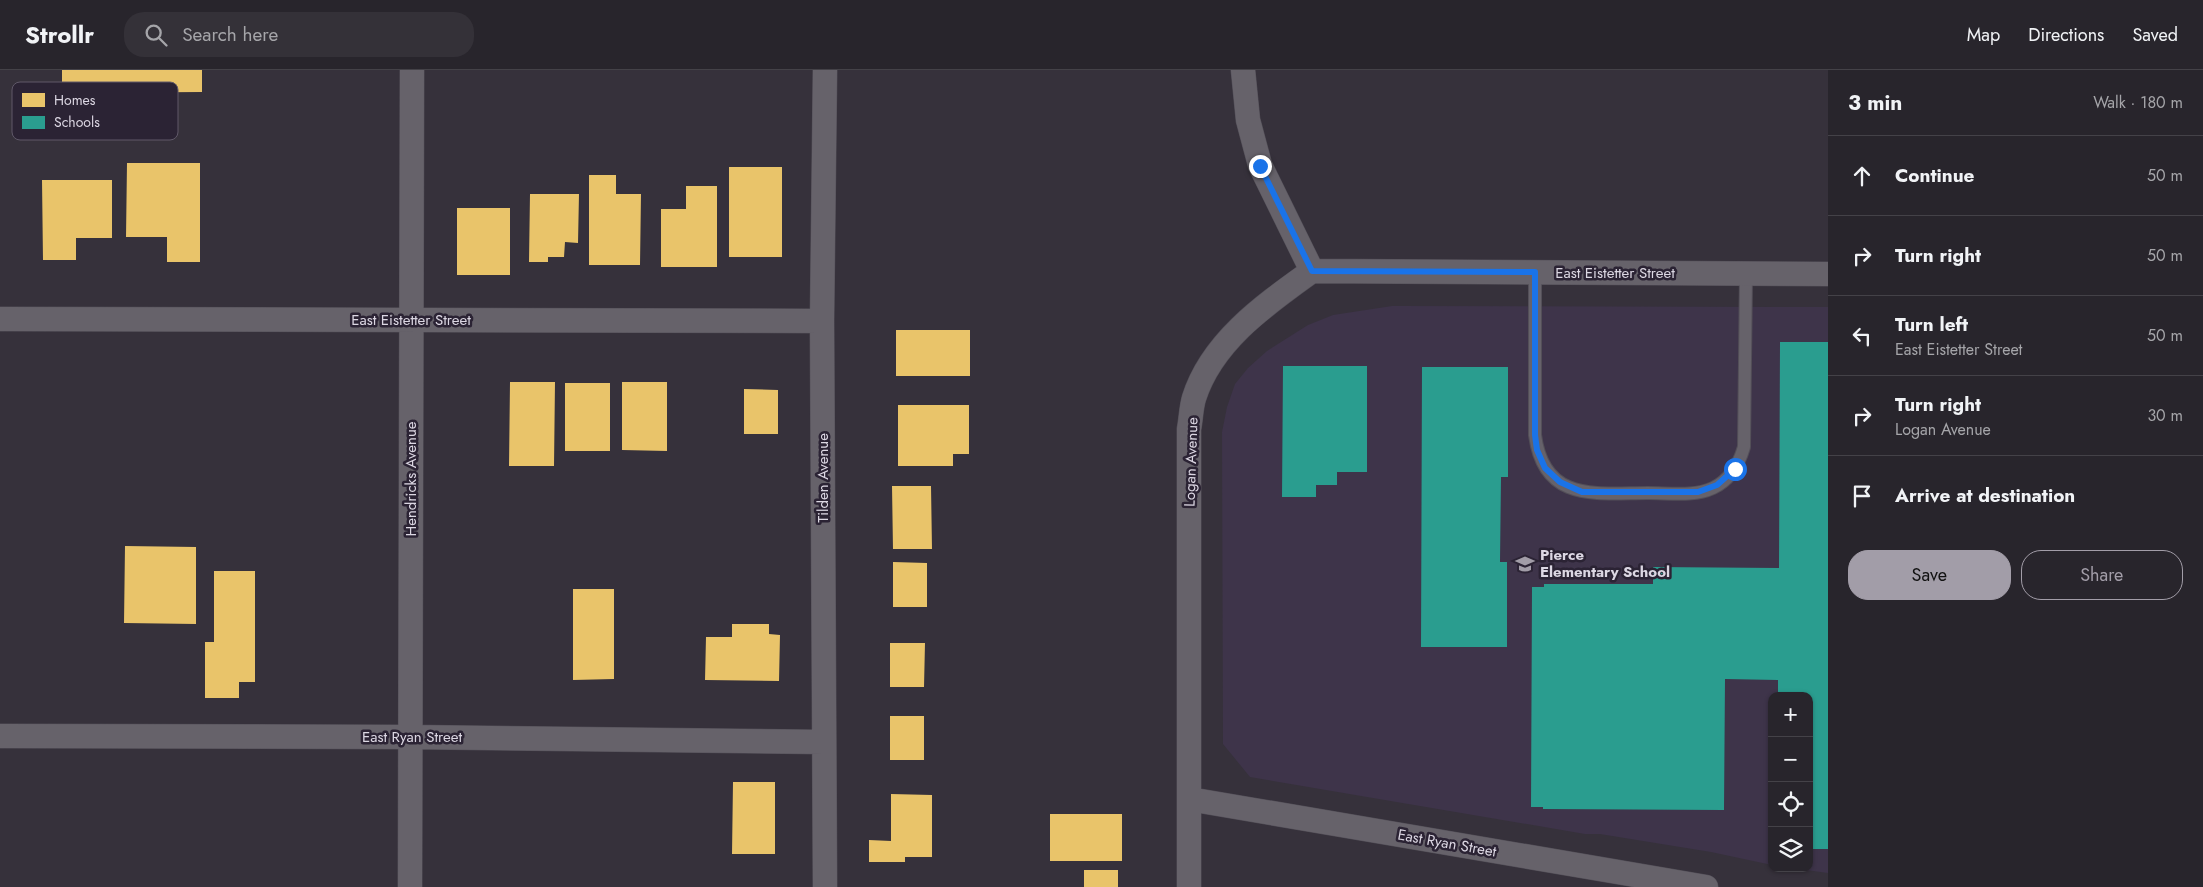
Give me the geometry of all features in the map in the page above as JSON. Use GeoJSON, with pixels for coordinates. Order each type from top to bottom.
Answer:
{"type":"FeatureCollection","features":[{"type":"Feature","properties":{"kind":"street","name":"Hendricks Avenue"},"geometry":{"type":"LineString","coordinates":[[410,887],[412,70]]}},
{"type":"Feature","properties":{"kind":"street","name":"Tilden Avenue"},"geometry":{"type":"LineString","coordinates":[[824,887],[822,321],[825,70]]}},
{"type":"Feature","properties":{"kind":"street"},"geometry":{"type":"LineString","coordinates":[[1243,70],[1248,120],[1260,166],[1312,271]]}},
{"type":"Feature","properties":{"kind":"street","name":"East Eistetter Street"},"geometry":{"type":"LineString","coordinates":[[1312,271],[1828,274]]}},
{"type":"Feature","properties":{"kind":"street","name":"Logan Avenue"},"geometry":{"type":"LineString","coordinates":[[1189,887],[1189,428],[1194,399],[1205,372],[1240,328],[1262,307],[1312,271]]}},
{"type":"Feature","properties":{"kind":"street","name":"East Eistetter Street"},"geometry":{"type":"LineString","coordinates":[[0,320],[822,321]]}},
{"type":"Feature","properties":{"kind":"street","name":"East Ryan Street"},"geometry":{"type":"LineString","coordinates":[[0,736],[410,737],[824,742]]}},
{"type":"Feature","properties":{"kind":"street","name":"East Ryan Street"},"geometry":{"type":"LineString","coordinates":[[1189,798],[1706,887]]}},
{"type":"Feature","properties":{"kind":"lane"},"geometry":{"type":"LineString","coordinates":[[1535,272],[1535,435],[1540,459],[1552,476],[1577,491],[1660,493],[1689,493],[1712,488],[1729,476],[1740,461],[1746,437],[1746,274]]}},
{"type":"Feature","properties":{"kind":"shaded area","name":"Pierce Elementary School"},"geometry":{"type":"Polygon","coordinates":[[[1392,306],[1828,307],[1828,873],[1813,871],[1813,692],[1768,692],[1768,864],[1711,852],[1600,834],[1585,834],[1250,777],[1223,744],[1222,432],[1227,407],[1235,384],[1248,368],[1267,351],[1308,325],[1333,315],[1392,306]]]}},
{"type":"Feature","properties":{"kind":"building: Homes"},"geometry":{"type":"Polygon","coordinates":[[[62,70],[202,70],[202,92],[178,92],[178,82],[62,82],[62,70]]]}},
{"type":"Feature","properties":{"kind":"building: Homes"},"geometry":{"type":"Polygon","coordinates":[[[127,163],[200,163],[200,262],[167,262],[167,237],[126,237],[127,163]]]}},
{"type":"Feature","properties":{"kind":"building: Homes"},"geometry":{"type":"Polygon","coordinates":[[[729,167],[782,167],[782,257],[729,257],[729,167]]]}},
{"type":"Feature","properties":{"kind":"building: Homes"},"geometry":{"type":"Polygon","coordinates":[[[589,175],[616,175],[616,194],[641,194],[640,265],[589,265],[589,175]]]}},
{"type":"Feature","properties":{"kind":"building: Homes"},"geometry":{"type":"Polygon","coordinates":[[[42,180],[112,180],[112,238],[76,238],[76,260],[43,260],[42,180]]]}},
{"type":"Feature","properties":{"kind":"building: Homes"},"geometry":{"type":"Polygon","coordinates":[[[686,186],[717,186],[717,267],[661,267],[661,209],[686,209],[686,186]]]}},
{"type":"Feature","properties":{"kind":"building: Homes"},"geometry":{"type":"Polygon","coordinates":[[[530,194],[579,194],[578,243],[565,242],[564,257],[548,257],[548,262],[529,262],[530,194]]]}},
{"type":"Feature","properties":{"kind":"building: Homes"},"geometry":{"type":"Polygon","coordinates":[[[457,208],[510,208],[510,275],[457,275],[457,208]]]}},
{"type":"Feature","properties":{"kind":"building: Homes"},"geometry":{"type":"Polygon","coordinates":[[[896,330],[970,330],[970,376],[896,376],[896,330]]]}},
{"type":"Feature","properties":{"kind":"building: Homes"},"geometry":{"type":"Polygon","coordinates":[[[510,382],[555,382],[554,466],[509,466],[510,382]]]}},
{"type":"Feature","properties":{"kind":"building: Homes"},"geometry":{"type":"Polygon","coordinates":[[[622,382],[667,382],[667,451],[622,450],[622,382]]]}},
{"type":"Feature","properties":{"kind":"building: Homes"},"geometry":{"type":"Polygon","coordinates":[[[565,383],[610,383],[610,451],[565,451],[565,383]]]}},
{"type":"Feature","properties":{"kind":"building: Homes"},"geometry":{"type":"Polygon","coordinates":[[[744,389],[778,390],[778,434],[744,434],[744,389]]]}},
{"type":"Feature","properties":{"kind":"building: Homes"},"geometry":{"type":"Polygon","coordinates":[[[898,405],[969,405],[969,454],[953,454],[953,466],[898,466],[898,405]]]}},
{"type":"Feature","properties":{"kind":"building: Homes"},"geometry":{"type":"Polygon","coordinates":[[[892,486],[931,486],[932,549],[893,549],[892,486]]]}},
{"type":"Feature","properties":{"kind":"building: Homes"},"geometry":{"type":"Polygon","coordinates":[[[125,546],[196,547],[196,624],[124,623],[125,546]]]}},
{"type":"Feature","properties":{"kind":"building: Homes"},"geometry":{"type":"Polygon","coordinates":[[[893,562],[927,563],[927,607],[893,607],[893,562]]]}},
{"type":"Feature","properties":{"kind":"building: Homes"},"geometry":{"type":"Polygon","coordinates":[[[214,571],[255,571],[255,682],[239,682],[239,698],[205,698],[205,642],[214,642],[214,571]]]}},
{"type":"Feature","properties":{"kind":"building: Homes"},"geometry":{"type":"Polygon","coordinates":[[[573,589],[614,589],[614,679],[573,680],[573,589]]]}},
{"type":"Feature","properties":{"kind":"building: Homes"},"geometry":{"type":"Polygon","coordinates":[[[732,624],[769,624],[769,634],[780,635],[779,681],[705,680],[706,637],[732,637],[732,624]]]}},
{"type":"Feature","properties":{"kind":"building: Homes"},"geometry":{"type":"Polygon","coordinates":[[[890,643],[925,643],[924,687],[890,687],[890,643]]]}},
{"type":"Feature","properties":{"kind":"building: Homes"},"geometry":{"type":"Polygon","coordinates":[[[890,716],[924,716],[924,760],[890,760],[890,716]]]}},
{"type":"Feature","properties":{"kind":"building: Homes"},"geometry":{"type":"Polygon","coordinates":[[[733,782],[775,782],[775,854],[732,854],[733,782]]]}},
{"type":"Feature","properties":{"kind":"building: Homes"},"geometry":{"type":"Polygon","coordinates":[[[891,794],[932,795],[932,857],[905,857],[905,862],[869,862],[869,840],[891,841],[891,794]]]}},
{"type":"Feature","properties":{"kind":"building: Homes"},"geometry":{"type":"Polygon","coordinates":[[[1050,814],[1122,814],[1122,861],[1050,861],[1050,814]]]}},
{"type":"Feature","properties":{"kind":"building: Homes"},"geometry":{"type":"Polygon","coordinates":[[[1084,870],[1118,870],[1118,887],[1084,887],[1084,870]]]}},
{"type":"Feature","properties":{"kind":"building: Schools"},"geometry":{"type":"Polygon","coordinates":[[[1780,342],[1828,342],[1828,849],[1813,849],[1813,692],[1778,692],[1778,680],[1725,679],[1724,810],[1543,809],[1543,807],[1531,807],[1532,587],[1544,587],[1544,584],[1653,584],[1653,567],[1779,568],[1780,342]]]}},
{"type":"Feature","properties":{"kind":"building: Schools"},"geometry":{"type":"Polygon","coordinates":[[[1283,366],[1367,366],[1367,472],[1337,472],[1337,485],[1316,485],[1316,497],[1282,497],[1283,366]]]}},
{"type":"Feature","properties":{"kind":"building: Schools"},"geometry":{"type":"Polygon","coordinates":[[[1422,367],[1508,367],[1508,477],[1501,477],[1500,562],[1507,562],[1507,647],[1421,647],[1422,367]]]}},
{"type":"Feature","properties":{"kind":"place","name":"Pierce Elementary School"},"geometry":{"type":"Point","coordinates":[1525,564]}},
{"type":"Feature","properties":{"kind":"route"},"geometry":{"type":"LineString","coordinates":[[1260,166],[1312,271],[1535,272],[1535,435],[1540,459],[1545,468],[1560,482],[1582,492],[1689,493],[1712,488],[1729,476],[1735,469]]}}]}
